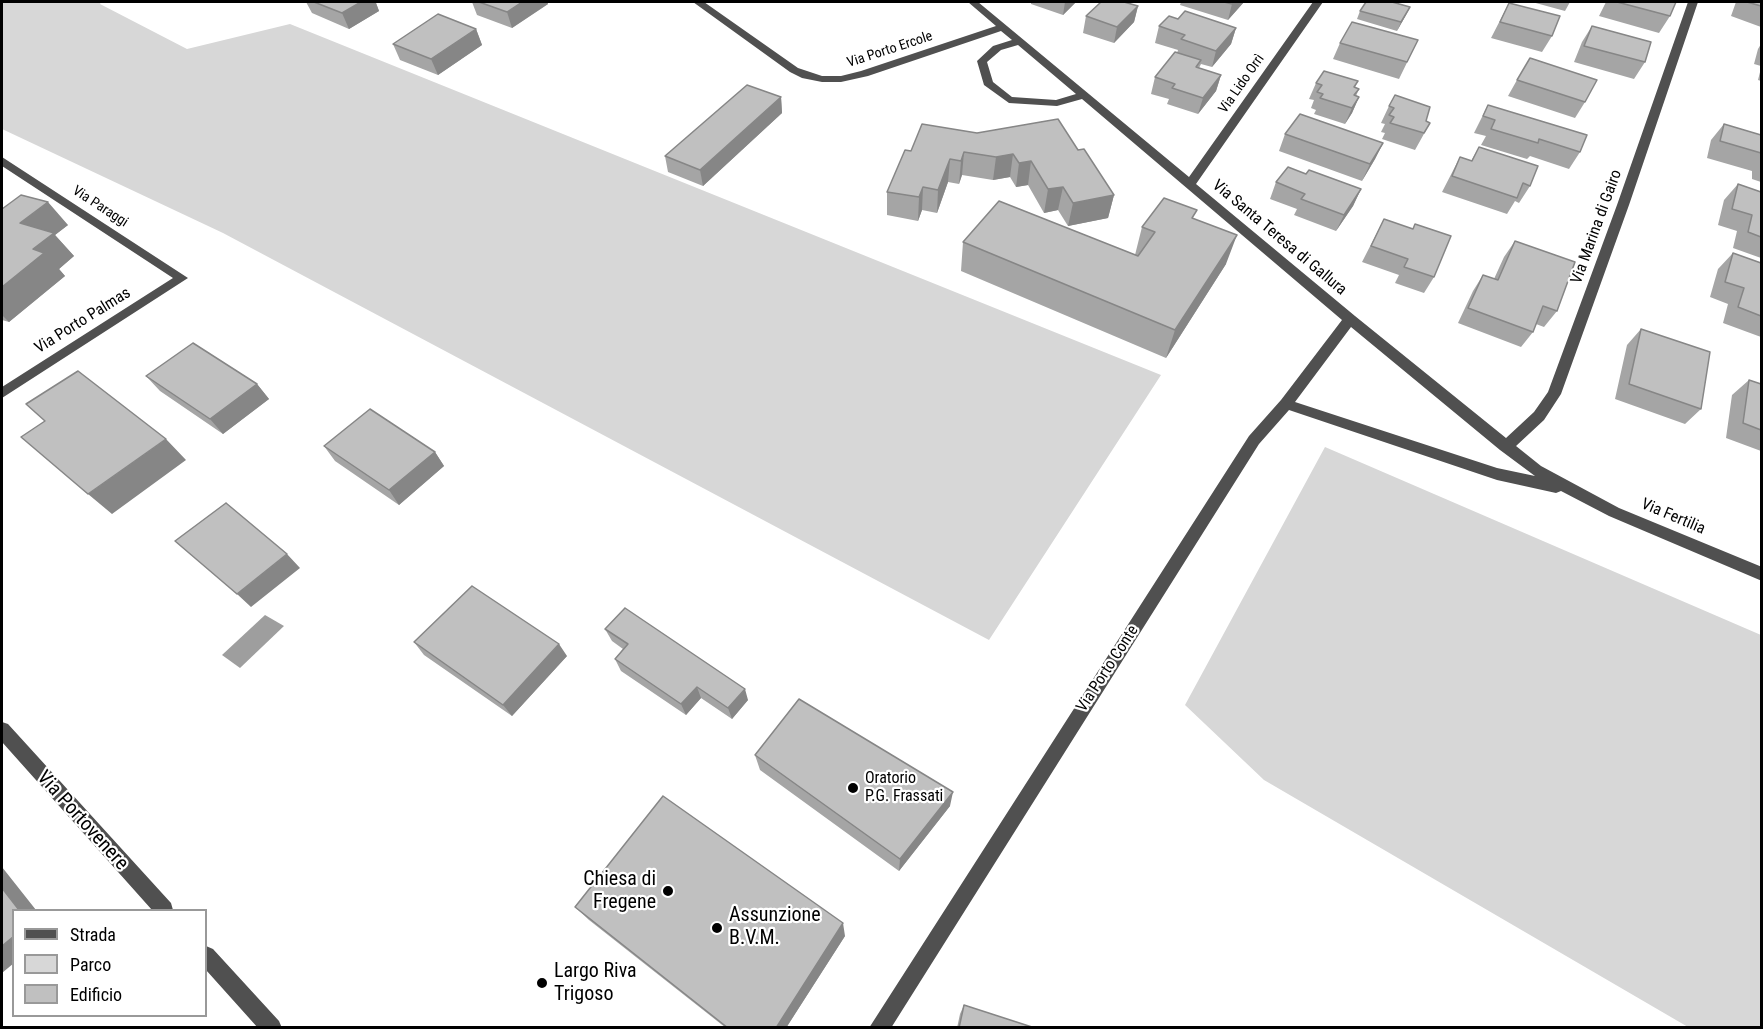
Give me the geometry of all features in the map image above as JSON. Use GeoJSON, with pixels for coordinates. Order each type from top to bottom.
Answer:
{"type":"FeatureCollection","features":[{"type":"Feature","properties":{"kind":"street","name":"Via Porto Ercole"},"geometry":{"type":"LineString","coordinates":[[698,2],[794,70],[806,76],[822,79],[842,79],[864,74],[1003,27]]}},
{"type":"Feature","properties":{"kind":"street","name":"Via Lido Orrì"},"geometry":{"type":"LineString","coordinates":[[1190,184],[1318,2]]}},
{"type":"Feature","properties":{"kind":"street","name":"Via Marina di Gairo"},"geometry":{"type":"LineString","coordinates":[[1505,446],[1519,437],[1539,416],[1554,394],[1623,205],[1693,2]]}},
{"type":"Feature","properties":{"kind":"street","name":"Via Santa Teresa di Gallura"},"geometry":{"type":"LineString","coordinates":[[978,3],[1083,95],[1350,319],[1536,470],[1572,490]]}},
{"type":"Feature","properties":{"kind":"street"},"geometry":{"type":"LineString","coordinates":[[1020,41],[997,48],[982,61],[988,83],[1009,100],[1057,103],[1083,95]]}},
{"type":"Feature","properties":{"kind":"street","name":"Via Paraggi"},"geometry":{"type":"LineString","coordinates":[[2,160],[182,278]]}},
{"type":"Feature","properties":{"kind":"street","name":"Via Porto Palmas"},"geometry":{"type":"LineString","coordinates":[[2,393],[182,278]]}},
{"type":"Feature","properties":{"kind":"street","name":"Via Porto Conte"},"geometry":{"type":"LineString","coordinates":[[879,1028],[1254,440],[1286,404],[1350,319]]}},
{"type":"Feature","properties":{"kind":"street"},"geometry":{"type":"LineString","coordinates":[[1286,404],[1497,474],[1572,490]]}},
{"type":"Feature","properties":{"kind":"street","name":"Via Fertilia"},"geometry":{"type":"LineString","coordinates":[[1572,490],[1614,512],[1761,574]]}},
{"type":"Feature","properties":{"kind":"street","name":"Via Portovenere"},"geometry":{"type":"LineString","coordinates":[[2,730],[163,909]]}},
{"type":"Feature","properties":{"kind":"street"},"geometry":{"type":"LineString","coordinates":[[207,957],[272,1028]]}},
{"type":"Feature","properties":{"kind":"green space"},"geometry":{"type":"Polygon","coordinates":[[[2,2],[101,2],[100,4],[187,49],[290,24],[1161,375],[989,640],[223,233],[2,129],[2,2]]]}},
{"type":"Feature","properties":{"kind":"green space"},"geometry":{"type":"Polygon","coordinates":[[[1325,447],[1761,635],[1761,1027],[1688,1027],[1264,780],[1185,705],[1325,447]]]}},
{"type":"Feature","properties":{"kind":"shaded area"},"geometry":{"type":"Polygon","coordinates":[[[265,615],[284,626],[240,668],[222,655],[265,615]]]}},
{"type":"Feature","properties":{"kind":"building"},"geometry":{"type":"Polygon","coordinates":[[[314,2],[361,2],[342,13],[314,2]]]}},
{"type":"Feature","properties":{"kind":"building"},"geometry":{"type":"Polygon","coordinates":[[[479,2],[522,2],[507,12],[479,2]]]}},
{"type":"Feature","properties":{"kind":"building"},"geometry":{"type":"Polygon","coordinates":[[[1101,2],[1124,2],[1138,6],[1117,27],[1086,16],[1101,2]]]}},
{"type":"Feature","properties":{"kind":"building"},"geometry":{"type":"Polygon","coordinates":[[[1366,2],[1392,2],[1410,7],[1401,22],[1360,11],[1366,2]]]}},
{"type":"Feature","properties":{"kind":"building"},"geometry":{"type":"Polygon","coordinates":[[[1617,2],[1676,2],[1670,16],[1617,2]]]}},
{"type":"Feature","properties":{"kind":"building"},"geometry":{"type":"Polygon","coordinates":[[[1747,2],[1761,2],[1761,6],[1747,2]]]}},
{"type":"Feature","properties":{"kind":"building"},"geometry":{"type":"Polygon","coordinates":[[[1509,3],[1560,16],[1552,36],[1500,22],[1509,3]]]}},
{"type":"Feature","properties":{"kind":"building"},"geometry":{"type":"Polygon","coordinates":[[[1185,11],[1236,28],[1216,51],[1181,39],[1185,35],[1159,26],[1169,16],[1178,19],[1185,11]]]}},
{"type":"Feature","properties":{"kind":"building"},"geometry":{"type":"Polygon","coordinates":[[[438,14],[476,29],[431,59],[393,44],[438,14]]]}},
{"type":"Feature","properties":{"kind":"building"},"geometry":{"type":"Polygon","coordinates":[[[1352,22],[1418,40],[1407,62],[1340,43],[1352,22]]]}},
{"type":"Feature","properties":{"kind":"building"},"geometry":{"type":"Polygon","coordinates":[[[1592,26],[1651,42],[1645,62],[1584,46],[1592,26]]]}},
{"type":"Feature","properties":{"kind":"building"},"geometry":{"type":"Polygon","coordinates":[[[1175,52],[1201,60],[1196,67],[1221,75],[1203,98],[1172,88],[1175,84],[1155,77],[1175,52]]]}},
{"type":"Feature","properties":{"kind":"building"},"geometry":{"type":"Polygon","coordinates":[[[1530,58],[1597,80],[1585,102],[1517,80],[1530,58]]]}},
{"type":"Feature","properties":{"kind":"building"},"geometry":{"type":"Polygon","coordinates":[[[1324,71],[1358,81],[1354,87],[1359,89],[1354,95],[1359,97],[1352,108],[1320,98],[1323,94],[1317,92],[1322,85],[1316,83],[1324,71]]]}},
{"type":"Feature","properties":{"kind":"building"},"geometry":{"type":"Polygon","coordinates":[[[747,85],[781,97],[700,170],[665,156],[747,85]]]}},
{"type":"Feature","properties":{"kind":"building"},"geometry":{"type":"Polygon","coordinates":[[[1395,95],[1430,107],[1426,121],[1430,123],[1424,133],[1390,123],[1394,117],[1389,115],[1394,108],[1389,106],[1395,95]]]}},
{"type":"Feature","properties":{"kind":"building"},"geometry":{"type":"Polygon","coordinates":[[[1488,105],[1587,135],[1580,152],[1539,139],[1538,143],[1491,129],[1495,120],[1483,116],[1488,105]]]}},
{"type":"Feature","properties":{"kind":"building"},"geometry":{"type":"Polygon","coordinates":[[[1300,114],[1383,143],[1370,164],[1285,134],[1300,114]]]}},
{"type":"Feature","properties":{"kind":"building"},"geometry":{"type":"Polygon","coordinates":[[[1058,119],[1078,150],[1084,149],[1114,195],[1073,203],[1063,187],[1048,189],[1031,161],[1019,163],[1013,154],[996,157],[964,152],[961,161],[950,159],[938,190],[923,187],[919,197],[887,192],[905,150],[911,151],[922,124],[977,133],[1058,119]]]}},
{"type":"Feature","properties":{"kind":"building"},"geometry":{"type":"Polygon","coordinates":[[[1724,124],[1761,135],[1761,153],[1720,141],[1724,124]]]}},
{"type":"Feature","properties":{"kind":"building"},"geometry":{"type":"Polygon","coordinates":[[[1479,147],[1538,166],[1530,186],[1523,183],[1517,198],[1452,176],[1460,157],[1472,161],[1479,147]]]}},
{"type":"Feature","properties":{"kind":"building"},"geometry":{"type":"Polygon","coordinates":[[[1288,167],[1306,174],[1309,170],[1361,189],[1344,215],[1301,199],[1305,194],[1276,182],[1288,167]]]}},
{"type":"Feature","properties":{"kind":"building"},"geometry":{"type":"Polygon","coordinates":[[[1738,184],[1761,192],[1761,237],[1748,232],[1752,215],[1732,209],[1738,184]]]}},
{"type":"Feature","properties":{"kind":"building"},"geometry":{"type":"Polygon","coordinates":[[[21,195],[48,202],[20,223],[54,233],[33,249],[44,253],[2,287],[2,209],[21,195]]]}},
{"type":"Feature","properties":{"kind":"building"},"geometry":{"type":"Polygon","coordinates":[[[1164,198],[1197,210],[1192,218],[1237,235],[1175,330],[963,242],[999,201],[1138,256],[1155,232],[1142,227],[1164,198]]]}},
{"type":"Feature","properties":{"kind":"building"},"geometry":{"type":"Polygon","coordinates":[[[1384,219],[1413,229],[1415,224],[1451,236],[1434,277],[1404,267],[1408,259],[1371,246],[1384,219]]]}},
{"type":"Feature","properties":{"kind":"building"},"geometry":{"type":"Polygon","coordinates":[[[1515,241],[1575,262],[1557,311],[1543,306],[1533,332],[1468,308],[1483,275],[1498,280],[1515,241]]]}},
{"type":"Feature","properties":{"kind":"building"},"geometry":{"type":"Polygon","coordinates":[[[1733,253],[1761,263],[1761,316],[1738,307],[1744,288],[1725,282],[1733,253]]]}},
{"type":"Feature","properties":{"kind":"building"},"geometry":{"type":"Polygon","coordinates":[[[1641,329],[1710,352],[1701,409],[1629,384],[1641,329]]]}},
{"type":"Feature","properties":{"kind":"building"},"geometry":{"type":"Polygon","coordinates":[[[193,343],[257,384],[210,419],[146,376],[193,343]]]}},
{"type":"Feature","properties":{"kind":"building"},"geometry":{"type":"Polygon","coordinates":[[[78,371],[166,439],[88,494],[21,437],[45,421],[26,404],[78,371]]]}},
{"type":"Feature","properties":{"kind":"building"},"geometry":{"type":"Polygon","coordinates":[[[1749,380],[1761,384],[1761,430],[1743,423],[1749,380]]]}},
{"type":"Feature","properties":{"kind":"building"},"geometry":{"type":"Polygon","coordinates":[[[370,409],[435,452],[389,490],[324,446],[370,409]]]}},
{"type":"Feature","properties":{"kind":"building"},"geometry":{"type":"Polygon","coordinates":[[[226,503],[287,554],[237,594],[175,541],[226,503]]]}},
{"type":"Feature","properties":{"kind":"building"},"geometry":{"type":"Polygon","coordinates":[[[472,586],[559,644],[503,705],[414,642],[472,586]]]}},
{"type":"Feature","properties":{"kind":"building"},"geometry":{"type":"Polygon","coordinates":[[[625,608],[745,689],[728,708],[697,687],[681,704],[615,659],[628,644],[605,629],[625,608]]]}},
{"type":"Feature","properties":{"kind":"building","name":"Oratorio P.G. Frassati"},"geometry":{"type":"Polygon","coordinates":[[[799,699],[953,792],[900,859],[755,755],[799,699]]]}},
{"type":"Feature","properties":{"kind":"building","name":"Assunzione B.V.M."},"geometry":{"type":"Polygon","coordinates":[[[663,796],[843,923],[776,1028],[728,1028],[575,907],[663,796]]]}},
{"type":"Feature","properties":{"kind":"building"},"geometry":{"type":"Polygon","coordinates":[[[2,888],[18,909],[12,909],[12,938],[2,946],[2,888]]]}},
{"type":"Feature","properties":{"kind":"building"},"geometry":{"type":"Polygon","coordinates":[[[964,1005],[1035,1028],[959,1028],[964,1005]]]}},
{"type":"Feature","properties":{"kind":"place","name":"Oratorio P.G. Frassati"},"geometry":{"type":"Point","coordinates":[853,788]}},
{"type":"Feature","properties":{"kind":"place","name":"Chiesa di Fregene"},"geometry":{"type":"Point","coordinates":[668,891]}},
{"type":"Feature","properties":{"kind":"place","name":"Assunzione B.V.M."},"geometry":{"type":"Point","coordinates":[717,928]}},
{"type":"Feature","properties":{"kind":"place","name":"Largo Riva Trigoso"},"geometry":{"type":"Point","coordinates":[542,983]}}]}
